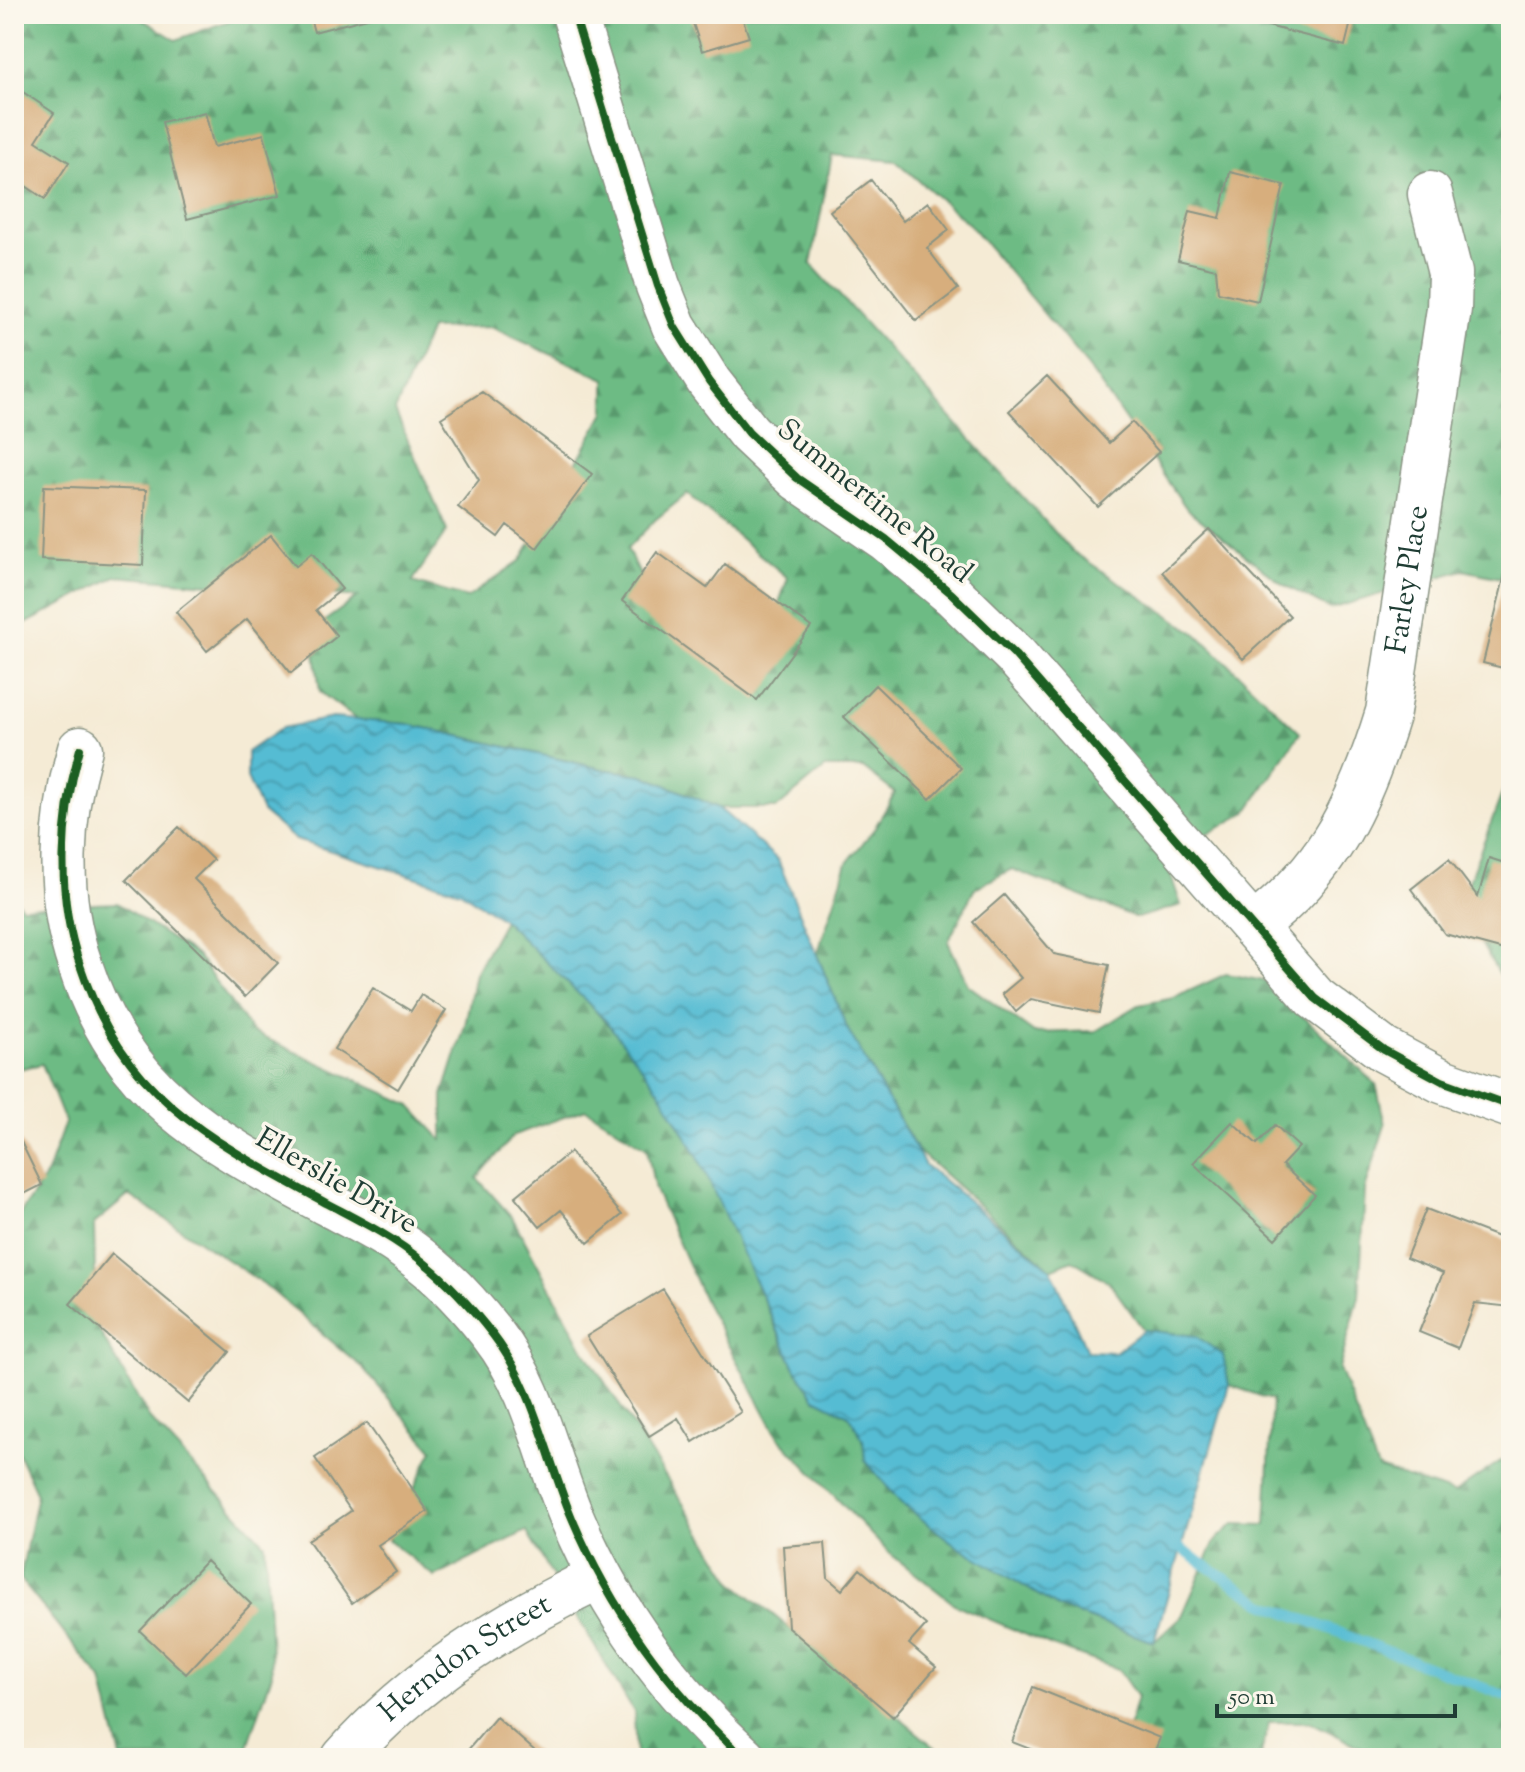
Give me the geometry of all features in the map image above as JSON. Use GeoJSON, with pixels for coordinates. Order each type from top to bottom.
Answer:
{"type":"FeatureCollection","features":[{"type":"Feature","properties":{"kind":"street","name":"Summertime Road"},"geometry":{"type":"LineString","coordinates":[[574,14],[658,286],[674,326],[709,382],[749,433],[797,478],[886,539],[952,594],[1015,655],[1255,925],[1315,998],[1360,1034],[1442,1081],[1511,1106]]}},
{"type":"Feature","properties":{"kind":"street","name":"Farley Place"},"geometry":{"type":"LineString","coordinates":[[1255,925],[1286,902],[1306,881],[1340,833],[1369,775],[1388,712],[1449,309],[1450,273],[1430,194]]}},
{"type":"Feature","properties":{"kind":"street","name":"Ellerslie Drive"},"geometry":{"type":"LineString","coordinates":[[80,749],[65,820],[67,907],[84,978],[108,1031],[132,1067],[161,1099],[195,1127],[384,1234],[452,1287],[495,1338],[518,1374],[536,1414],[572,1518],[600,1577],[630,1627],[669,1680],[712,1729],[744,1758]]}},
{"type":"Feature","properties":{"kind":"street","name":"Herndon Street"},"geometry":{"type":"LineString","coordinates":[[344,1758],[401,1702],[470,1648],[524,1613],[600,1577]]}},
{"type":"Feature","properties":{"kind":"green space"},"geometry":{"type":"Polygon","coordinates":[[[14,14],[134,14],[176,40],[248,14],[1511,14],[1511,580],[1463,570],[1330,609],[1282,584],[1187,509],[1087,365],[970,225],[896,161],[832,155],[811,264],[1072,551],[1197,634],[1300,733],[1247,812],[1165,858],[1181,905],[1137,918],[1012,869],[975,888],[948,942],[968,985],[1034,1033],[1096,1031],[1139,1005],[1174,998],[1226,974],[1265,981],[1376,1084],[1385,1125],[1365,1190],[1359,1297],[1339,1369],[1378,1469],[1454,1493],[1511,1454],[1511,1758],[1382,1758],[1311,1722],[1269,1722],[1260,1758],[1121,1758],[1137,1697],[1118,1669],[1052,1646],[954,1604],[888,1552],[778,1437],[706,1304],[655,1190],[647,1148],[586,1109],[514,1135],[477,1178],[512,1217],[581,1345],[734,1583],[948,1758],[636,1758],[634,1712],[526,1531],[435,1577],[388,1540],[433,1450],[362,1367],[264,1284],[129,1195],[94,1224],[96,1325],[149,1418],[265,1544],[272,1674],[244,1758],[121,1758],[102,1680],[20,1579],[37,1494],[14,1444],[14,1223],[47,1173],[65,1122],[42,1064],[14,1070],[14,897],[22,907],[117,903],[197,956],[252,1032],[409,1104],[443,1141],[443,1095],[465,1026],[475,973],[504,920],[606,1022],[659,1090],[698,1156],[795,1368],[815,1398],[849,1415],[863,1439],[865,1460],[901,1503],[953,1543],[1060,1608],[1154,1642],[1182,1616],[1215,1541],[1234,1524],[1266,1525],[1272,1400],[1229,1385],[1222,1355],[1196,1336],[1144,1330],[1109,1282],[1072,1260],[1051,1269],[917,1150],[847,1028],[817,955],[847,863],[874,829],[895,793],[863,768],[825,768],[777,808],[719,808],[643,775],[603,769],[408,724],[357,720],[320,692],[312,630],[358,597],[116,576],[14,630],[14,14]],[[491,327],[430,329],[395,411],[447,531],[412,582],[467,598],[521,560],[605,412],[605,379],[491,327]],[[687,494],[655,520],[627,549],[659,612],[768,633],[788,578],[687,494]]]}},
{"type":"Feature","properties":{"kind":"green space"},"geometry":{"type":"Polygon","coordinates":[[[1511,770],[1511,994],[1459,907],[1511,770]]]}},
{"type":"Feature","properties":{"kind":"water"},"geometry":{"type":"Polygon","coordinates":[[[333,718],[408,724],[602,769],[643,775],[719,808],[778,860],[847,1028],[925,1165],[1051,1269],[1087,1351],[1115,1352],[1144,1330],[1196,1336],[1223,1355],[1229,1385],[1154,1642],[1060,1608],[953,1543],[901,1503],[865,1460],[863,1439],[849,1415],[815,1398],[795,1368],[697,1155],[659,1090],[606,1021],[504,920],[460,891],[296,840],[262,812],[247,778],[247,752],[282,728],[333,718]]]}},
{"type":"Feature","properties":{"kind":"building"},"geometry":{"type":"Polygon","coordinates":[[[309,14],[379,14],[379,15],[314,32],[309,14]]]}},
{"type":"Feature","properties":{"kind":"building"},"geometry":{"type":"Polygon","coordinates":[[[690,14],[741,14],[749,37],[702,51],[690,14]]]}},
{"type":"Feature","properties":{"kind":"building"},"geometry":{"type":"Polygon","coordinates":[[[1222,14],[1353,14],[1345,46],[1222,14]]]}},
{"type":"Feature","properties":{"kind":"building"},"geometry":{"type":"Polygon","coordinates":[[[14,86],[54,113],[36,141],[69,162],[45,199],[14,178],[14,86]]]}},
{"type":"Feature","properties":{"kind":"building"},"geometry":{"type":"Polygon","coordinates":[[[205,112],[214,147],[264,134],[280,195],[187,219],[162,122],[205,112]]]}},
{"type":"Feature","properties":{"kind":"building"},"geometry":{"type":"Polygon","coordinates":[[[1230,172],[1284,185],[1258,301],[1218,292],[1216,269],[1178,260],[1190,211],[1220,218],[1230,172]]]}},
{"type":"Feature","properties":{"kind":"building"},"geometry":{"type":"Polygon","coordinates":[[[871,180],[903,221],[928,202],[949,230],[927,248],[958,289],[916,321],[830,211],[871,180]]]}},
{"type":"Feature","properties":{"kind":"building"},"geometry":{"type":"Polygon","coordinates":[[[1047,376],[1109,443],[1132,422],[1159,452],[1098,507],[1009,411],[1047,376]]]}},
{"type":"Feature","properties":{"kind":"building"},"geometry":{"type":"Polygon","coordinates":[[[482,392],[592,474],[537,548],[507,525],[498,537],[458,507],[479,480],[441,418],[482,392]]]}},
{"type":"Feature","properties":{"kind":"building"},"geometry":{"type":"Polygon","coordinates":[[[44,486],[146,490],[143,565],[41,560],[44,486]]]}},
{"type":"Feature","properties":{"kind":"building"},"geometry":{"type":"Polygon","coordinates":[[[1209,529],[1290,616],[1243,659],[1162,572],[1209,529]]]}},
{"type":"Feature","properties":{"kind":"building"},"geometry":{"type":"Polygon","coordinates":[[[271,535],[296,566],[312,553],[342,589],[316,610],[337,636],[291,673],[247,619],[207,651],[176,612],[271,535]]]}},
{"type":"Feature","properties":{"kind":"building"},"geometry":{"type":"Polygon","coordinates":[[[657,552],[707,588],[725,564],[811,627],[757,700],[622,601],[657,552]]]}},
{"type":"Feature","properties":{"kind":"building"},"geometry":{"type":"Polygon","coordinates":[[[1508,562],[1511,563],[1511,670],[1483,663],[1508,562]]]}},
{"type":"Feature","properties":{"kind":"building"},"geometry":{"type":"Polygon","coordinates":[[[875,685],[961,768],[930,799],[844,717],[875,685]]]}},
{"type":"Feature","properties":{"kind":"building"},"geometry":{"type":"Polygon","coordinates":[[[179,827],[213,860],[194,879],[278,963],[245,997],[126,880],[179,827]]]}},
{"type":"Feature","properties":{"kind":"building"},"geometry":{"type":"Polygon","coordinates":[[[1489,858],[1511,865],[1511,952],[1445,934],[1411,889],[1449,859],[1478,897],[1489,858]]]}},
{"type":"Feature","properties":{"kind":"building"},"geometry":{"type":"Polygon","coordinates":[[[1004,895],[1054,954],[1109,965],[1099,1013],[1031,999],[1016,1012],[1002,994],[1021,978],[973,922],[1004,895]]]}},
{"type":"Feature","properties":{"kind":"building"},"geometry":{"type":"Polygon","coordinates":[[[373,988],[411,1011],[421,995],[446,1010],[398,1089],[334,1049],[373,988]]]}},
{"type":"Feature","properties":{"kind":"building"},"geometry":{"type":"Polygon","coordinates":[[[1232,1122],[1257,1144],[1275,1125],[1299,1147],[1282,1165],[1315,1195],[1275,1239],[1193,1163],[1232,1122]]]}},
{"type":"Feature","properties":{"kind":"building"},"geometry":{"type":"Polygon","coordinates":[[[21,1142],[42,1185],[14,1199],[14,1145],[21,1142]]]}},
{"type":"Feature","properties":{"kind":"building"},"geometry":{"type":"Polygon","coordinates":[[[570,1152],[622,1215],[588,1243],[561,1210],[540,1227],[515,1197],[570,1152]]]}},
{"type":"Feature","properties":{"kind":"building"},"geometry":{"type":"Polygon","coordinates":[[[1426,1209],[1511,1242],[1511,1307],[1475,1303],[1458,1348],[1419,1332],[1443,1273],[1406,1258],[1426,1209]]]}},
{"type":"Feature","properties":{"kind":"building"},"geometry":{"type":"Polygon","coordinates":[[[112,1254],[230,1352],[188,1403],[70,1304],[112,1254]]]}},
{"type":"Feature","properties":{"kind":"building"},"geometry":{"type":"Polygon","coordinates":[[[663,1289],[741,1412],[693,1442],[678,1418],[649,1436],[587,1336],[663,1289]]]}},
{"type":"Feature","properties":{"kind":"building"},"geometry":{"type":"Polygon","coordinates":[[[367,1423],[428,1511],[378,1545],[396,1572],[352,1603],[308,1540],[351,1511],[315,1458],[367,1423]]]}},
{"type":"Feature","properties":{"kind":"building"},"geometry":{"type":"Polygon","coordinates":[[[825,1543],[828,1578],[842,1590],[860,1569],[926,1625],[909,1644],[936,1667],[893,1717],[788,1627],[783,1546],[825,1543]]]}},
{"type":"Feature","properties":{"kind":"building"},"geometry":{"type":"Polygon","coordinates":[[[206,1561],[251,1604],[186,1674],[140,1631],[206,1561]]]}},
{"type":"Feature","properties":{"kind":"building"},"geometry":{"type":"Polygon","coordinates":[[[1033,1687],[1160,1738],[1152,1758],[1053,1758],[1012,1742],[1033,1687]]]}},
{"type":"Feature","properties":{"kind":"building"},"geometry":{"type":"Polygon","coordinates":[[[496,1717],[543,1758],[461,1758],[496,1717]]]}},
{"type":"Feature","properties":{"kind":"waterway"},"geometry":{"type":"LineString","coordinates":[[1172,1543],[1264,1604],[1511,1698]]}},
{"type":"Feature","properties":{"kind":"cycle path"},"geometry":{"type":"LineString","coordinates":[[574,14],[658,286],[674,326],[709,382],[749,433],[797,478],[886,539],[952,594],[1015,655],[1315,998],[1384,1050],[1442,1081],[1511,1106]]}},
{"type":"Feature","properties":{"kind":"cycle path"},"geometry":{"type":"LineString","coordinates":[[80,749],[65,830],[67,912],[80,965],[99,1011],[121,1050],[147,1082],[177,1111],[210,1136],[400,1244],[432,1269],[468,1305],[493,1335],[519,1378],[572,1518],[624,1617],[667,1677],[744,1758]]}}]}
